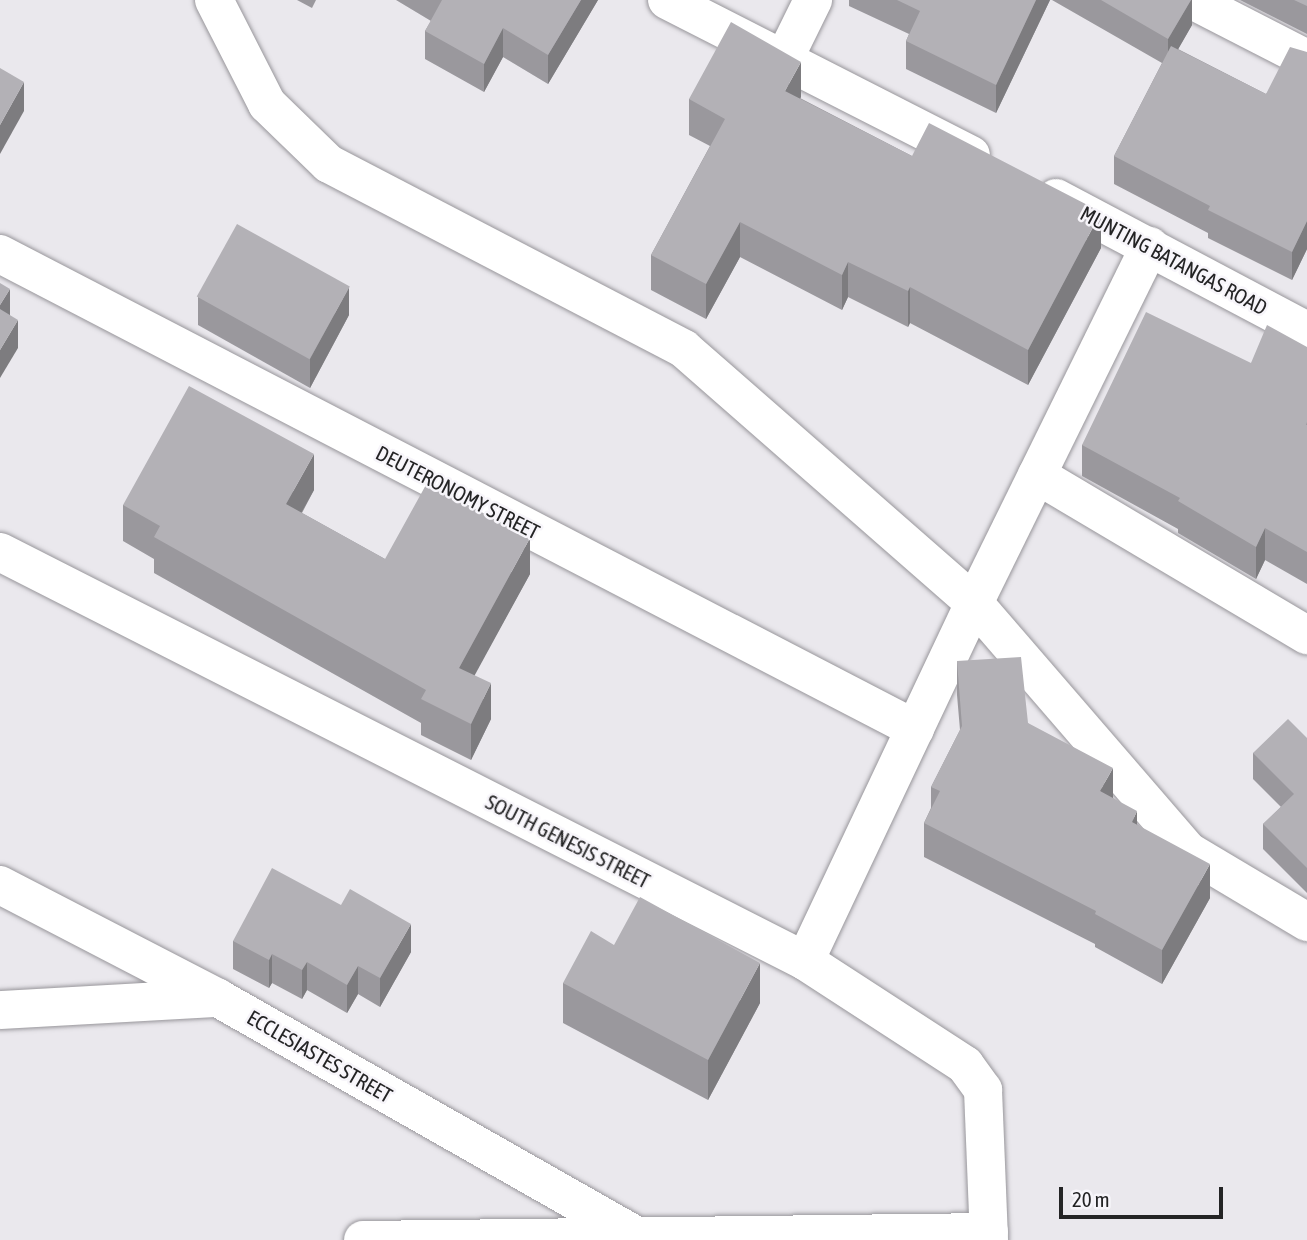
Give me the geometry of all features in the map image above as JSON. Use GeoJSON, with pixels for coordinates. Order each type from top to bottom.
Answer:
{"type":"FeatureCollection","features":[{"type":"Feature","properties":{"kind":"street"},"geometry":{"type":"LineString","coordinates":[[214,0],[267,104],[329,164],[684,349],[974,603],[1188,851],[1307,922]]}},
{"type":"Feature","properties":{"kind":"street","name":"MUNTING BATANGAS ROAD"},"geometry":{"type":"LineString","coordinates":[[667,0],[1150,246],[1307,331]]}},
{"type":"Feature","properties":{"kind":"street"},"geometry":{"type":"LineString","coordinates":[[784,59],[813,0]]}},
{"type":"Feature","properties":{"kind":"street"},"geometry":{"type":"LineString","coordinates":[[1192,0],[1307,59]]}},
{"type":"Feature","properties":{"kind":"street"},"geometry":{"type":"LineString","coordinates":[[805,961],[974,603],[1150,246]]}},
{"type":"Feature","properties":{"kind":"street","name":"DEUTERONOMY STREET"},"geometry":{"type":"LineString","coordinates":[[0,254],[915,729]]}},
{"type":"Feature","properties":{"kind":"street"},"geometry":{"type":"LineString","coordinates":[[1037,475],[1307,635]]}},
{"type":"Feature","properties":{"kind":"street","name":"SOUTH GENESIS STREET"},"geometry":{"type":"LineString","coordinates":[[0,552],[805,961],[965,1065],[984,1090],[989,1236]]}},
{"type":"Feature","properties":{"kind":"street","name":"ECCLESIASTES STREET"},"geometry":{"type":"LineString","coordinates":[[0,885],[218,998],[636,1235]]}},
{"type":"Feature","properties":{"kind":"street"},"geometry":{"type":"LineString","coordinates":[[0,1010],[218,998]]}},
{"type":"Feature","properties":{"kind":"street"},"geometry":{"type":"LineString","coordinates":[[363,1240],[636,1235],[989,1236]]}},
{"type":"Feature","properties":{"kind":"building"},"geometry":{"type":"Polygon","coordinates":[[[442,0],[581,0],[548,55],[503,28],[484,64],[425,31],[442,0]]]}},
{"type":"Feature","properties":{"kind":"building"},"geometry":{"type":"Polygon","coordinates":[[[897,0],[1036,0],[996,85],[906,41],[920,11],[897,0]]]}},
{"type":"Feature","properties":{"kind":"building"},"geometry":{"type":"Polygon","coordinates":[[[1101,0],[1191,0],[1168,39],[1101,0]]]}},
{"type":"Feature","properties":{"kind":"building"},"geometry":{"type":"Polygon","coordinates":[[[1294,0],[1307,0],[1307,6],[1294,0]]]}},
{"type":"Feature","properties":{"kind":"building"},"geometry":{"type":"Polygon","coordinates":[[[731,22],[801,62],[785,91],[912,156],[929,123],[1101,212],[1028,350],[910,287],[908,291],[848,262],[842,275],[740,222],[706,284],[651,255],[725,119],[689,99],[731,22]]]}},
{"type":"Feature","properties":{"kind":"building"},"geometry":{"type":"Polygon","coordinates":[[[1171,46],[1266,94],[1290,47],[1307,52],[1307,221],[1292,252],[1208,210],[1210,206],[1114,156],[1171,46]]]}},
{"type":"Feature","properties":{"kind":"building"},"geometry":{"type":"Polygon","coordinates":[[[0,68],[24,82],[0,125],[0,68]]]}},
{"type":"Feature","properties":{"kind":"building"},"geometry":{"type":"Polygon","coordinates":[[[237,224],[350,287],[310,359],[197,297],[237,224]]]}},
{"type":"Feature","properties":{"kind":"building"},"geometry":{"type":"Polygon","coordinates":[[[0,283],[10,289],[0,305],[0,283]]]}},
{"type":"Feature","properties":{"kind":"building"},"geometry":{"type":"Polygon","coordinates":[[[0,309],[18,320],[0,350],[0,309]]]}},
{"type":"Feature","properties":{"kind":"building"},"geometry":{"type":"Polygon","coordinates":[[[1146,312],[1251,363],[1267,325],[1307,347],[1307,552],[1265,528],[1256,547],[1178,501],[1180,498],[1082,445],[1146,312]]]}},
{"type":"Feature","properties":{"kind":"building"},"geometry":{"type":"Polygon","coordinates":[[[189,386],[314,454],[286,504],[385,559],[427,483],[530,538],[459,668],[491,683],[471,724],[421,699],[426,690],[154,537],[160,526],[123,505],[189,386]]]}},
{"type":"Feature","properties":{"kind":"building"},"geometry":{"type":"Polygon","coordinates":[[[1021,657],[1028,723],[1113,768],[1100,791],[1137,811],[1132,822],[1210,864],[1162,950],[1095,914],[1096,911],[924,823],[940,791],[931,787],[962,726],[957,661],[1021,657]]]}},
{"type":"Feature","properties":{"kind":"building"},"geometry":{"type":"Polygon","coordinates":[[[1288,719],[1307,738],[1307,868],[1263,824],[1294,794],[1253,753],[1288,719]]]}},
{"type":"Feature","properties":{"kind":"building"},"geometry":{"type":"Polygon","coordinates":[[[272,868],[341,905],[350,889],[411,924],[380,978],[358,966],[347,985],[307,962],[302,970],[272,954],[269,960],[233,941],[272,868]]]}},
{"type":"Feature","properties":{"kind":"building"},"geometry":{"type":"Polygon","coordinates":[[[640,897],[760,963],[708,1060],[563,983],[591,931],[614,945],[640,897]]]}}]}
